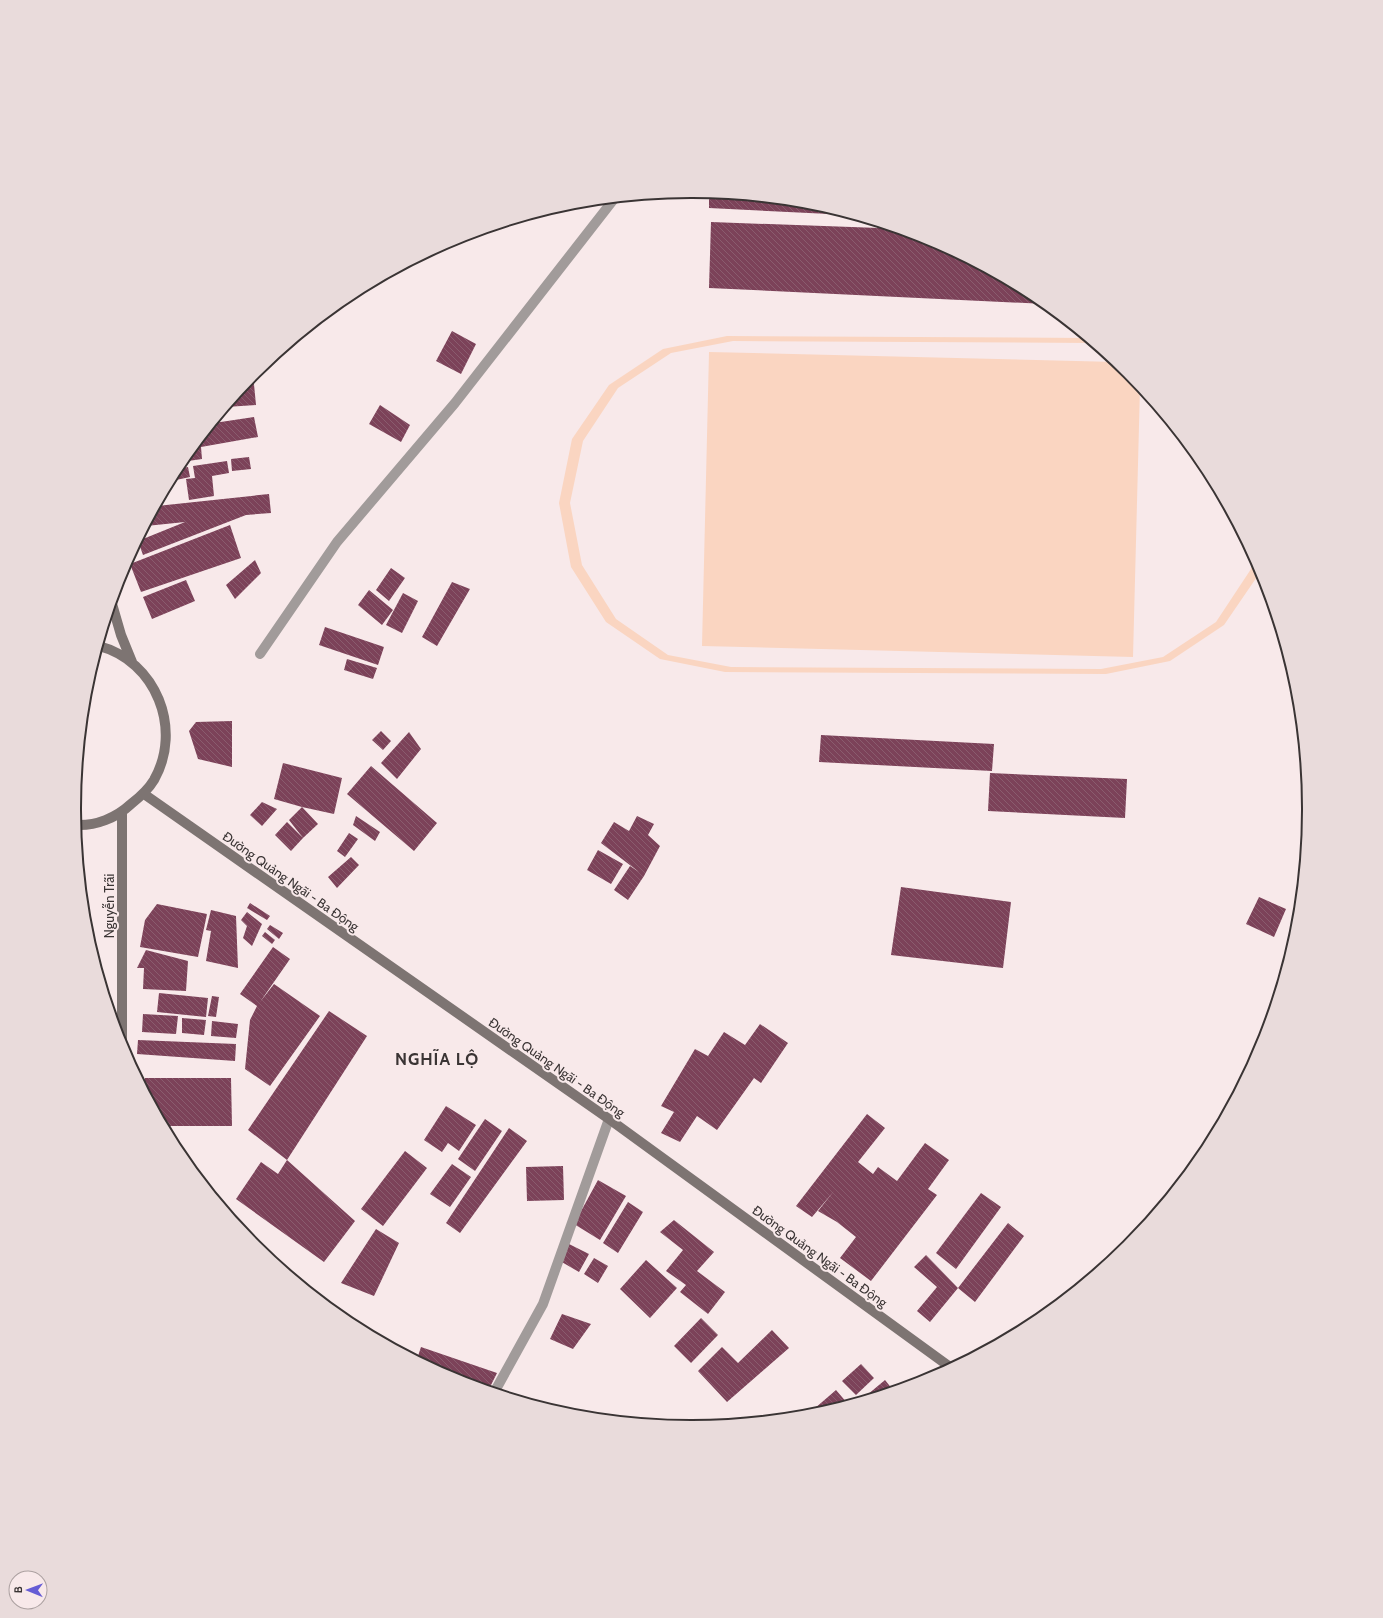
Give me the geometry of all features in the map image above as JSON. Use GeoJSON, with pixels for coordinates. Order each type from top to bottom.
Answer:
{"type":"FeatureCollection","features":[{"type":"Feature","properties":{"kind":"main road"},"geometry":{"type":"LineString","coordinates":[[114,611],[121,635],[132,662]]}},
{"type":"Feature","properties":{"kind":"main road"},"geometry":{"type":"LineString","coordinates":[[81,826],[103,821],[122,812],[144,794],[154,780],[165,750],[166,734],[162,707],[154,687],[144,673],[132,662],[111,649],[103,647]]}},
{"type":"Feature","properties":{"kind":"main road","name":"Đường Quảng Ngãi - Ba Động"},"geometry":{"type":"LineString","coordinates":[[144,794],[609,1119],[945,1364]]}},
{"type":"Feature","properties":{"kind":"main road","name":"Nguyễn Trãi"},"geometry":{"type":"LineString","coordinates":[[122,812],[122,1029]]}},
{"type":"Feature","properties":{"kind":"street"},"geometry":{"type":"LineString","coordinates":[[260,654],[337,542],[455,403],[610,204]]}},
{"type":"Feature","properties":{"kind":"street"},"geometry":{"type":"LineString","coordinates":[[497,1388],[543,1304],[609,1119]]}},
{"type":"Feature","properties":{"kind":"shaded area"},"geometry":{"type":"Polygon","coordinates":[[[727,336],[1079,338],[1085,343],[733,341],[671,353],[618,388],[583,441],[570,503],[582,565],[616,619],[668,655],[731,667],[1101,669],[1163,657],[1216,622],[1252,566],[1257,577],[1224,625],[1170,661],[1106,674],[725,672],[660,659],[606,622],[571,567],[559,503],[572,439],[609,385],[663,349],[727,336]]]}},
{"type":"Feature","properties":{"kind":"shaded area"},"geometry":{"type":"Polygon","coordinates":[[[709,352],[1107,362],[1140,395],[1133,657],[702,646],[709,352]]]}},
{"type":"Feature","properties":{"kind":"building"},"geometry":{"type":"Polygon","coordinates":[[[709,199],[771,204],[828,214],[709,208],[709,199]]]}},
{"type":"Feature","properties":{"kind":"building"},"geometry":{"type":"Polygon","coordinates":[[[711,222],[878,228],[925,245],[962,261],[997,280],[1034,303],[709,288],[711,222]]]}},
{"type":"Feature","properties":{"kind":"building"},"geometry":{"type":"Polygon","coordinates":[[[452,331],[476,344],[461,374],[436,361],[452,331]]]}},
{"type":"Feature","properties":{"kind":"building"},"geometry":{"type":"Polygon","coordinates":[[[254,384],[256,405],[233,407],[254,384]]]}},
{"type":"Feature","properties":{"kind":"building"},"geometry":{"type":"Polygon","coordinates":[[[380,405],[410,425],[401,442],[369,424],[380,405]]]}},
{"type":"Feature","properties":{"kind":"building"},"geometry":{"type":"Polygon","coordinates":[[[254,417],[258,437],[201,447],[202,459],[191,461],[207,437],[219,422],[254,417]]]}},
{"type":"Feature","properties":{"kind":"building"},"geometry":{"type":"Polygon","coordinates":[[[249,457],[251,469],[232,471],[231,459],[249,457]]]}},
{"type":"Feature","properties":{"kind":"building"},"geometry":{"type":"Polygon","coordinates":[[[227,461],[229,473],[212,476],[214,496],[189,500],[186,479],[195,478],[193,466],[227,461]]]}},
{"type":"Feature","properties":{"kind":"building"},"geometry":{"type":"Polygon","coordinates":[[[188,467],[190,477],[178,480],[184,470],[188,467]]]}},
{"type":"Feature","properties":{"kind":"building"},"geometry":{"type":"Polygon","coordinates":[[[269,494],[271,513],[246,515],[143,555],[140,547],[144,538],[185,522],[151,525],[162,505],[269,494]]]}},
{"type":"Feature","properties":{"kind":"building"},"geometry":{"type":"Polygon","coordinates":[[[230,525],[241,558],[141,592],[131,567],[133,563],[230,525]]]}},
{"type":"Feature","properties":{"kind":"building"},"geometry":{"type":"Polygon","coordinates":[[[255,560],[261,573],[235,599],[226,585],[255,560]]]}},
{"type":"Feature","properties":{"kind":"building"},"geometry":{"type":"Polygon","coordinates":[[[391,568],[405,578],[389,601],[376,590],[391,568]]]}},
{"type":"Feature","properties":{"kind":"building"},"geometry":{"type":"Polygon","coordinates":[[[186,580],[195,601],[152,619],[143,597],[186,580]]]}},
{"type":"Feature","properties":{"kind":"building"},"geometry":{"type":"Polygon","coordinates":[[[452,582],[470,589],[437,646],[422,637],[452,582]]]}},
{"type":"Feature","properties":{"kind":"building"},"geometry":{"type":"Polygon","coordinates":[[[369,590],[393,610],[382,625],[358,605],[369,590]]]}},
{"type":"Feature","properties":{"kind":"building"},"geometry":{"type":"Polygon","coordinates":[[[403,593],[418,601],[402,633],[386,625],[403,593]]]}},
{"type":"Feature","properties":{"kind":"building"},"geometry":{"type":"Polygon","coordinates":[[[325,627],[384,647],[378,665],[319,645],[325,627]]]}},
{"type":"Feature","properties":{"kind":"building"},"geometry":{"type":"Polygon","coordinates":[[[347,659],[377,668],[373,679],[344,670],[347,659]]]}},
{"type":"Feature","properties":{"kind":"building"},"geometry":{"type":"Polygon","coordinates":[[[232,721],[232,767],[198,759],[189,731],[196,722],[232,721]]]}},
{"type":"Feature","properties":{"kind":"building"},"geometry":{"type":"Polygon","coordinates":[[[381,731],[391,741],[383,750],[372,740],[381,731]]]}},
{"type":"Feature","properties":{"kind":"building"},"geometry":{"type":"Polygon","coordinates":[[[409,732],[421,749],[397,779],[381,763],[409,732]]]}},
{"type":"Feature","properties":{"kind":"building"},"geometry":{"type":"Polygon","coordinates":[[[821,735],[994,744],[992,771],[819,762],[821,735]]]}},
{"type":"Feature","properties":{"kind":"building"},"geometry":{"type":"Polygon","coordinates":[[[283,763],[342,778],[334,814],[274,799],[283,763]]]}},
{"type":"Feature","properties":{"kind":"building"},"geometry":{"type":"Polygon","coordinates":[[[371,766],[437,823],[414,851],[347,794],[371,766]]]}},
{"type":"Feature","properties":{"kind":"building"},"geometry":{"type":"Polygon","coordinates":[[[990,773],[1127,779],[1125,818],[988,811],[990,773]]]}},
{"type":"Feature","properties":{"kind":"building"},"geometry":{"type":"Polygon","coordinates":[[[262,802],[277,809],[262,826],[250,815],[262,802]]]}},
{"type":"Feature","properties":{"kind":"building"},"geometry":{"type":"Polygon","coordinates":[[[302,807],[318,824],[303,838],[289,820],[302,807]]]}},
{"type":"Feature","properties":{"kind":"building"},"geometry":{"type":"Polygon","coordinates":[[[356,816],[380,832],[375,841],[353,825],[356,816]]]}},
{"type":"Feature","properties":{"kind":"building"},"geometry":{"type":"Polygon","coordinates":[[[637,816],[654,824],[648,835],[660,846],[644,876],[628,900],[614,890],[630,866],[639,872],[601,843],[614,822],[629,831],[637,816]]]}},
{"type":"Feature","properties":{"kind":"building"},"geometry":{"type":"Polygon","coordinates":[[[287,822],[303,838],[291,851],[275,835],[287,822]]]}},
{"type":"Feature","properties":{"kind":"building"},"geometry":{"type":"Polygon","coordinates":[[[349,833],[358,839],[345,857],[337,851],[349,833]]]}},
{"type":"Feature","properties":{"kind":"building"},"geometry":{"type":"Polygon","coordinates":[[[598,850],[623,864],[611,884],[587,870],[598,850]]]}},
{"type":"Feature","properties":{"kind":"building"},"geometry":{"type":"Polygon","coordinates":[[[351,857],[359,865],[337,888],[328,877],[351,857]]]}},
{"type":"Feature","properties":{"kind":"building"},"geometry":{"type":"Polygon","coordinates":[[[901,887],[1011,902],[1003,968],[891,955],[901,887]]]}},
{"type":"Feature","properties":{"kind":"building"},"geometry":{"type":"Polygon","coordinates":[[[1259,897],[1286,909],[1274,937],[1246,924],[1259,897]]]}},
{"type":"Feature","properties":{"kind":"building"},"geometry":{"type":"Polygon","coordinates":[[[250,903],[270,916],[267,920],[247,908],[250,903]]]}},
{"type":"Feature","properties":{"kind":"building"},"geometry":{"type":"Polygon","coordinates":[[[157,904],[207,914],[198,957],[140,947],[145,920],[157,904]]]}},
{"type":"Feature","properties":{"kind":"building"},"geometry":{"type":"Polygon","coordinates":[[[211,910],[236,916],[238,968],[206,961],[211,931],[206,930],[211,910]]]}},
{"type":"Feature","properties":{"kind":"building"},"geometry":{"type":"Polygon","coordinates":[[[247,912],[262,924],[252,946],[243,938],[247,926],[241,920],[247,912]]]}},
{"type":"Feature","properties":{"kind":"building"},"geometry":{"type":"Polygon","coordinates":[[[270,925],[283,933],[279,939],[267,929],[270,925]]]}},
{"type":"Feature","properties":{"kind":"building"},"geometry":{"type":"Polygon","coordinates":[[[265,932],[275,940],[272,944],[262,936],[265,932]]]}},
{"type":"Feature","properties":{"kind":"building"},"geometry":{"type":"Polygon","coordinates":[[[273,947],[290,959],[260,1002],[274,984],[320,1016],[270,1086],[245,1069],[250,1020],[257,1006],[240,994],[273,947]]]}},
{"type":"Feature","properties":{"kind":"building"},"geometry":{"type":"Polygon","coordinates":[[[146,950],[188,961],[186,991],[143,989],[144,968],[137,968],[146,950]]]}},
{"type":"Feature","properties":{"kind":"building"},"geometry":{"type":"Polygon","coordinates":[[[159,993],[208,998],[206,1017],[157,1012],[159,993]]]}},
{"type":"Feature","properties":{"kind":"building"},"geometry":{"type":"Polygon","coordinates":[[[212,996],[219,997],[216,1017],[208,1016],[212,996]]]}},
{"type":"Feature","properties":{"kind":"building"},"geometry":{"type":"Polygon","coordinates":[[[329,1011],[367,1036],[287,1160],[248,1130],[329,1011]]]}},
{"type":"Feature","properties":{"kind":"building"},"geometry":{"type":"Polygon","coordinates":[[[143,1014],[178,1016],[176,1034],[142,1032],[143,1014]]]}},
{"type":"Feature","properties":{"kind":"building"},"geometry":{"type":"Polygon","coordinates":[[[182,1018],[206,1020],[204,1035],[182,1033],[182,1018]]]}},
{"type":"Feature","properties":{"kind":"building"},"geometry":{"type":"Polygon","coordinates":[[[212,1021],[238,1024],[236,1038],[211,1036],[212,1021]]]}},
{"type":"Feature","properties":{"kind":"building"},"geometry":{"type":"Polygon","coordinates":[[[760,1024],[788,1043],[761,1083],[754,1078],[717,1130],[697,1116],[680,1142],[661,1133],[674,1112],[661,1106],[695,1049],[708,1056],[724,1032],[745,1045],[760,1024]]]}},
{"type":"Feature","properties":{"kind":"building"},"geometry":{"type":"Polygon","coordinates":[[[138,1040],[236,1044],[235,1061],[137,1054],[138,1040]]]}},
{"type":"Feature","properties":{"kind":"building"},"geometry":{"type":"Polygon","coordinates":[[[145,1078],[231,1078],[232,1126],[170,1126],[145,1081],[145,1078]]]}},
{"type":"Feature","properties":{"kind":"building"},"geometry":{"type":"Polygon","coordinates":[[[446,1106],[476,1125],[459,1151],[448,1143],[442,1152],[424,1140],[446,1106]]]}},
{"type":"Feature","properties":{"kind":"building"},"geometry":{"type":"Polygon","coordinates":[[[867,1114],[885,1128],[858,1162],[873,1174],[878,1167],[897,1181],[925,1143],[949,1160],[928,1189],[937,1195],[871,1281],[840,1258],[856,1237],[837,1222],[818,1211],[834,1191],[812,1217],[796,1206],[867,1114]]]}},
{"type":"Feature","properties":{"kind":"building"},"geometry":{"type":"Polygon","coordinates":[[[485,1119],[502,1131],[475,1171],[458,1159],[485,1119]]]}},
{"type":"Feature","properties":{"kind":"building"},"geometry":{"type":"Polygon","coordinates":[[[509,1128],[527,1141],[460,1233],[446,1223],[509,1128]]]}},
{"type":"Feature","properties":{"kind":"building"},"geometry":{"type":"Polygon","coordinates":[[[405,1151],[427,1168],[383,1226],[361,1209],[405,1151]]]}},
{"type":"Feature","properties":{"kind":"building"},"geometry":{"type":"Polygon","coordinates":[[[287,1160],[355,1221],[324,1262],[236,1199],[261,1162],[278,1174],[287,1160]]]}},
{"type":"Feature","properties":{"kind":"building"},"geometry":{"type":"Polygon","coordinates":[[[452,1164],[471,1177],[450,1207],[430,1194],[452,1164]]]}},
{"type":"Feature","properties":{"kind":"building"},"geometry":{"type":"Polygon","coordinates":[[[563,1166],[564,1200],[527,1201],[526,1167],[563,1166]]]}},
{"type":"Feature","properties":{"kind":"building"},"geometry":{"type":"Polygon","coordinates":[[[598,1180],[626,1196],[600,1240],[574,1224],[598,1180]]]}},
{"type":"Feature","properties":{"kind":"building"},"geometry":{"type":"Polygon","coordinates":[[[981,1193],[1001,1207],[956,1269],[936,1253],[981,1193]]]}},
{"type":"Feature","properties":{"kind":"building"},"geometry":{"type":"Polygon","coordinates":[[[628,1202],[643,1212],[618,1253],[603,1243],[628,1202]]]}},
{"type":"Feature","properties":{"kind":"building"},"geometry":{"type":"Polygon","coordinates":[[[674,1220],[714,1252],[697,1271],[725,1292],[708,1314],[680,1292],[686,1285],[666,1271],[683,1250],[660,1232],[674,1220]]]}},
{"type":"Feature","properties":{"kind":"building"},"geometry":{"type":"Polygon","coordinates":[[[1008,1223],[1024,1236],[975,1302],[958,1288],[1008,1223]]]}},
{"type":"Feature","properties":{"kind":"building"},"geometry":{"type":"Polygon","coordinates":[[[376,1229],[399,1243],[374,1296],[341,1283],[376,1229]]]}},
{"type":"Feature","properties":{"kind":"building"},"geometry":{"type":"Polygon","coordinates":[[[569,1244],[589,1254],[579,1272],[560,1261],[569,1244]]]}},
{"type":"Feature","properties":{"kind":"building"},"geometry":{"type":"Polygon","coordinates":[[[926,1255],[958,1288],[930,1322],[917,1311],[937,1287],[914,1267],[926,1255]]]}},
{"type":"Feature","properties":{"kind":"building"},"geometry":{"type":"Polygon","coordinates":[[[594,1258],[608,1266],[598,1283],[584,1274],[594,1258]]]}},
{"type":"Feature","properties":{"kind":"building"},"geometry":{"type":"Polygon","coordinates":[[[646,1260],[677,1288],[650,1318],[620,1289],[646,1260]]]}},
{"type":"Feature","properties":{"kind":"building"},"geometry":{"type":"Polygon","coordinates":[[[562,1314],[591,1324],[573,1349],[550,1339],[562,1314]]]}},
{"type":"Feature","properties":{"kind":"building"},"geometry":{"type":"Polygon","coordinates":[[[701,1318],[718,1335],[691,1363],[674,1346],[701,1318]]]}},
{"type":"Feature","properties":{"kind":"building"},"geometry":{"type":"Polygon","coordinates":[[[772,1330],[789,1348],[727,1402],[698,1371],[722,1347],[738,1363],[772,1330]]]}},
{"type":"Feature","properties":{"kind":"building"},"geometry":{"type":"Polygon","coordinates":[[[421,1347],[497,1373],[491,1385],[418,1355],[421,1347]]]}},
{"type":"Feature","properties":{"kind":"building"},"geometry":{"type":"Polygon","coordinates":[[[861,1364],[874,1378],[856,1395],[842,1381],[861,1364]]]}},
{"type":"Feature","properties":{"kind":"building"},"geometry":{"type":"Polygon","coordinates":[[[885,1380],[890,1386],[888,1387],[870,1393],[885,1380]]]}},
{"type":"Feature","properties":{"kind":"building"},"geometry":{"type":"Polygon","coordinates":[[[836,1390],[845,1400],[817,1407],[836,1390]]]}},
{"type":"Feature","properties":{"kind":"district","name":"NGHĨA LỘ"},"geometry":{"type":"Point","coordinates":[437,1059]}}]}
